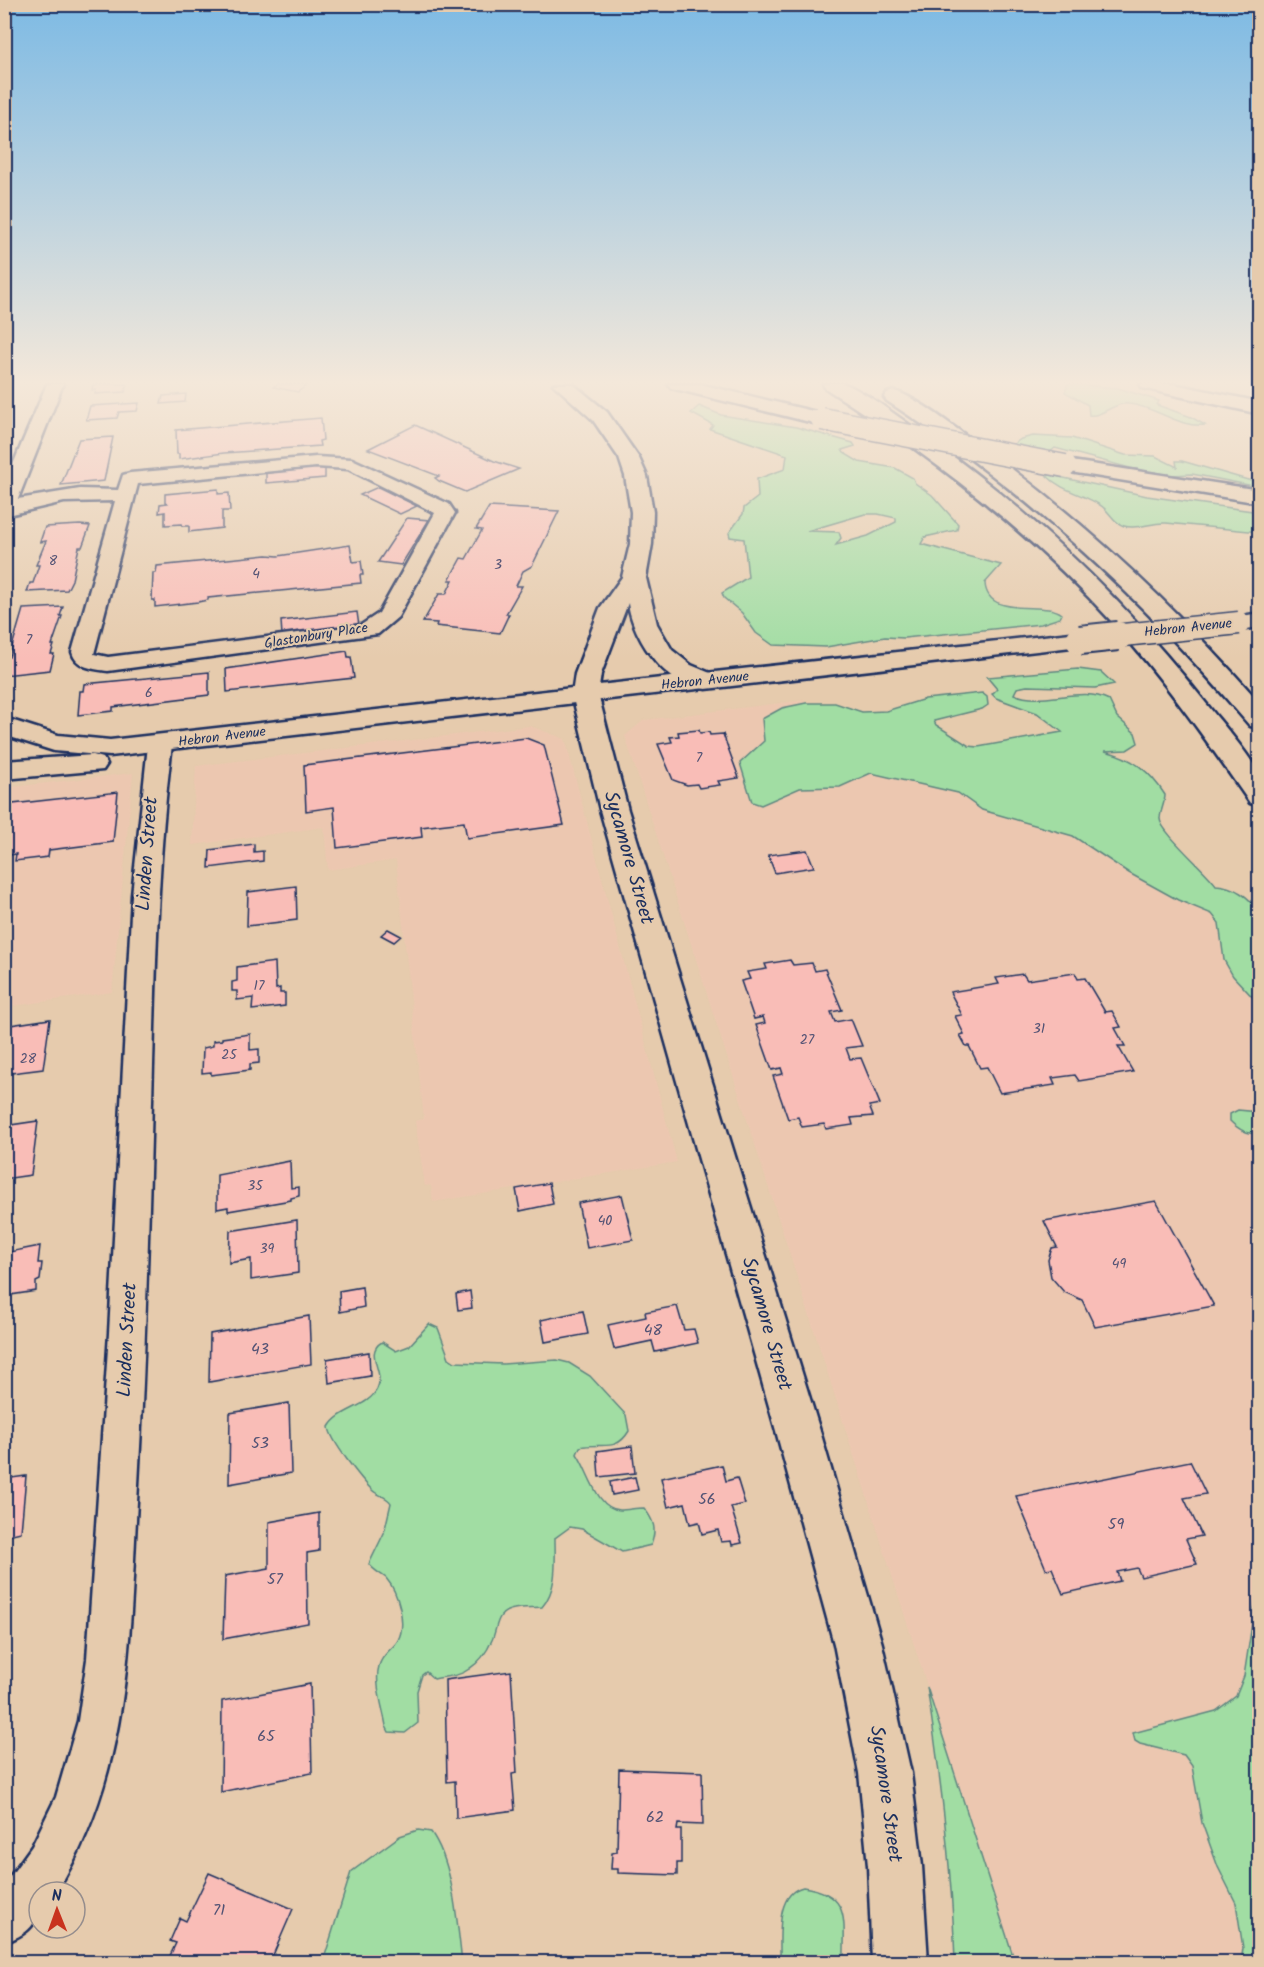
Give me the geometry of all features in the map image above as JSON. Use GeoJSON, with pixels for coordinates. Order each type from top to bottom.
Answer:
{"type":"FeatureCollection","features":[{"type":"Feature","properties":{"kind":"main road"},"geometry":{"type":"LineString","coordinates":[[634,476],[640,498],[642,524],[634,578],[645,624],[659,652],[681,671],[706,681]]}},
{"type":"Feature","properties":{"kind":"main road"},"geometry":{"type":"LineString","coordinates":[[967,476],[1025,523],[1089,582],[1178,681],[1260,797]]}},
{"type":"Feature","properties":{"kind":"main road"},"geometry":{"type":"LineString","coordinates":[[1007,476],[1068,524],[1167,617],[1260,720]]}},
{"type":"Feature","properties":{"kind":"main road"},"geometry":{"type":"LineString","coordinates":[[1127,476],[1260,497]]}},
{"type":"Feature","properties":{"kind":"main road"},"geometry":{"type":"LineString","coordinates":[[585,694],[588,674],[612,609],[634,578]]}},
{"type":"Feature","properties":{"kind":"main road","name":"Hebron Avenue"},"geometry":{"type":"LineString","coordinates":[[8,726],[38,739],[73,746],[110,748],[155,745],[585,694],[1249,621]]}},
{"type":"Feature","properties":{"kind":"main road","name":"Sycamore Street"},"geometry":{"type":"LineString","coordinates":[[585,694],[591,728],[620,830],[805,1454],[858,1644],[885,1773],[896,1866],[900,1962]]}},
{"type":"Feature","properties":{"kind":"main road"},"geometry":{"type":"LineString","coordinates":[[4,765],[13,757],[19,743],[17,734],[8,726]]}},
{"type":"Feature","properties":{"kind":"main road","name":"Hebron Avenue"},"geometry":{"type":"LineString","coordinates":[[4,770],[109,762],[155,745]]}},
{"type":"Feature","properties":{"kind":"street"},"geometry":{"type":"LineString","coordinates":[[18,476],[5,509],[42,510],[85,506],[105,504],[125,497]]}},
{"type":"Feature","properties":{"kind":"street","name":"Glastonbury Place"},"geometry":{"type":"LineString","coordinates":[[167,476],[130,479],[83,652],[84,657],[94,662],[108,664],[370,629],[387,617],[445,513],[442,508],[376,476]]}},
{"type":"Feature","properties":{"kind":"street","name":"Linden Street"},"geometry":{"type":"LineString","coordinates":[[8,1917],[38,1878],[70,1818],[91,1758],[105,1682],[129,1342],[146,870],[155,745]]}},
{"type":"Feature","properties":{"kind":"shaded area"},"geometry":{"type":"Polygon","coordinates":[[[805,700],[806,703],[782,708],[761,725],[765,733],[764,741],[741,763],[775,801],[787,792],[800,788],[840,787],[871,773],[958,793],[983,810],[1073,836],[1129,873],[1178,900],[1212,914],[1219,922],[1224,960],[1233,976],[1259,1004],[1259,1112],[1238,1110],[1237,1128],[1250,1134],[1259,1134],[1259,1578],[1244,1676],[1236,1696],[1216,1711],[1133,1733],[1140,1744],[1184,1755],[1192,1766],[1202,1823],[1218,1867],[1236,1903],[1243,1948],[1241,1962],[1015,1962],[625,736],[644,720],[805,700]]]}},
{"type":"Feature","properties":{"kind":"shaded area"},"geometry":{"type":"Polygon","coordinates":[[[530,726],[565,739],[677,1162],[433,1202],[431,1185],[425,1186],[415,1121],[424,1119],[396,860],[328,870],[324,827],[192,845],[196,766],[530,726]]]}},
{"type":"Feature","properties":{"kind":"shaded area"},"geometry":{"type":"Polygon","coordinates":[[[133,773],[112,992],[5,1007],[4,788],[133,773]]]}},
{"type":"Feature","properties":{"kind":"green space"},"geometry":{"type":"Polygon","coordinates":[[[766,476],[909,476],[932,495],[958,524],[957,530],[925,537],[921,544],[1001,565],[985,583],[988,594],[995,601],[1017,607],[1054,610],[1062,614],[1060,618],[1041,624],[904,638],[885,637],[826,647],[773,645],[756,633],[742,613],[724,598],[722,593],[748,577],[744,539],[730,537],[729,533],[743,514],[744,508],[758,497],[757,479],[766,476]],[[865,514],[807,531],[839,532],[841,538],[836,545],[868,536],[896,522],[896,518],[865,514]]]}},
{"type":"Feature","properties":{"kind":"green space"},"geometry":{"type":"Polygon","coordinates":[[[1047,476],[1147,496],[1259,512],[1259,532],[1166,523],[1124,526],[1100,505],[1059,485],[1047,476]]]}},
{"type":"Feature","properties":{"kind":"green space"},"geometry":{"type":"Polygon","coordinates":[[[1201,476],[1233,476],[1259,480],[1259,487],[1201,476]]]}},
{"type":"Feature","properties":{"kind":"green space"},"geometry":{"type":"Polygon","coordinates":[[[1078,669],[1101,672],[1114,684],[1095,688],[1027,686],[1017,688],[1014,694],[1037,698],[1086,695],[1109,700],[1117,717],[1135,733],[1138,743],[1127,750],[1105,751],[1124,757],[1147,772],[1165,795],[1160,819],[1167,832],[1216,885],[1241,893],[1259,912],[1259,1004],[1233,976],[1224,960],[1219,923],[1212,914],[1178,900],[1129,873],[1073,836],[982,810],[958,793],[871,773],[840,787],[800,788],[761,805],[752,802],[740,763],[764,741],[762,719],[782,708],[806,703],[835,703],[862,712],[886,711],[925,699],[982,693],[987,697],[988,705],[982,709],[934,721],[936,725],[969,746],[978,747],[1062,732],[1037,713],[996,698],[992,694],[997,689],[987,677],[1078,669]]]}},
{"type":"Feature","properties":{"kind":"green space"},"geometry":{"type":"Polygon","coordinates":[[[1238,1110],[1259,1112],[1259,1134],[1243,1131],[1230,1121],[1230,1114],[1238,1110]]]}},
{"type":"Feature","properties":{"kind":"green space"},"geometry":{"type":"Polygon","coordinates":[[[429,1324],[438,1328],[449,1358],[455,1362],[503,1364],[557,1360],[569,1363],[590,1376],[626,1415],[629,1431],[619,1442],[580,1447],[577,1454],[594,1488],[605,1503],[620,1510],[644,1508],[652,1521],[654,1534],[651,1545],[622,1552],[582,1529],[570,1527],[555,1538],[553,1583],[551,1592],[542,1607],[517,1608],[503,1613],[485,1653],[465,1672],[434,1679],[426,1672],[422,1675],[417,1691],[418,1723],[405,1733],[389,1732],[380,1696],[378,1673],[383,1658],[401,1633],[400,1608],[386,1578],[369,1564],[384,1533],[391,1503],[372,1490],[361,1477],[340,1450],[329,1427],[340,1416],[367,1400],[377,1389],[379,1376],[374,1352],[377,1346],[382,1342],[396,1351],[409,1346],[429,1324]]]}},
{"type":"Feature","properties":{"kind":"green space"},"geometry":{"type":"Polygon","coordinates":[[[1259,1578],[1260,1962],[1241,1962],[1243,1948],[1236,1903],[1218,1867],[1202,1823],[1192,1766],[1184,1755],[1140,1744],[1135,1741],[1133,1733],[1216,1711],[1236,1696],[1244,1676],[1259,1578]]]}},
{"type":"Feature","properties":{"kind":"green space"},"geometry":{"type":"Polygon","coordinates":[[[927,1687],[1015,1962],[955,1962],[945,1824],[927,1687]]]}},
{"type":"Feature","properties":{"kind":"green space"},"geometry":{"type":"Polygon","coordinates":[[[418,1830],[431,1832],[445,1860],[456,1913],[462,1962],[323,1962],[351,1872],[400,1836],[418,1830]]]}},
{"type":"Feature","properties":{"kind":"green space"},"geometry":{"type":"Polygon","coordinates":[[[803,1887],[830,1896],[838,1903],[844,1923],[844,1962],[780,1962],[783,1908],[787,1898],[794,1891],[803,1887]]]}},
{"type":"Feature","properties":{"kind":"building"},"geometry":{"type":"Polygon","coordinates":[[[65,476],[105,476],[104,481],[61,485],[65,476]]]}},
{"type":"Feature","properties":{"kind":"building"},"geometry":{"type":"Polygon","coordinates":[[[266,476],[325,476],[325,478],[266,483],[266,476]]]}},
{"type":"Feature","properties":{"kind":"building"},"geometry":{"type":"Polygon","coordinates":[[[439,476],[503,476],[465,492],[435,478],[439,476]]]}},
{"type":"Feature","properties":{"kind":"building"},"geometry":{"type":"Polygon","coordinates":[[[378,487],[417,506],[400,514],[360,495],[378,487]]]}},
{"type":"Feature","properties":{"kind":"building"},"geometry":{"type":"Polygon","coordinates":[[[218,489],[218,494],[229,493],[230,511],[222,511],[222,528],[189,532],[189,526],[165,525],[165,512],[159,513],[160,504],[167,503],[165,494],[218,489]]]}},
{"type":"Feature","properties":{"kind":"building"},"geometry":{"type":"Polygon","coordinates":[[[489,507],[559,511],[532,566],[523,571],[516,586],[522,586],[506,614],[509,614],[500,633],[436,626],[437,623],[423,622],[439,594],[446,594],[453,580],[449,580],[461,558],[466,559],[482,530],[476,529],[489,507]]]}},
{"type":"Feature","properties":{"kind":"building"},"geometry":{"type":"Polygon","coordinates":[[[407,518],[429,520],[401,565],[378,562],[407,518]]]}},
{"type":"Feature","properties":{"kind":"building"},"geometry":{"type":"Polygon","coordinates":[[[90,526],[82,547],[79,547],[72,580],[67,590],[27,592],[30,583],[33,583],[39,565],[36,565],[46,541],[40,542],[45,527],[90,526]]]}},
{"type":"Feature","properties":{"kind":"building"},"geometry":{"type":"Polygon","coordinates":[[[350,545],[353,562],[361,561],[363,575],[360,575],[361,583],[208,598],[208,600],[198,602],[155,607],[155,600],[152,600],[153,573],[156,573],[157,566],[267,555],[278,556],[350,545]]]}},
{"type":"Feature","properties":{"kind":"building"},"geometry":{"type":"Polygon","coordinates":[[[63,607],[52,645],[54,645],[51,654],[54,654],[50,670],[4,675],[4,658],[9,657],[23,609],[63,607]]]}},
{"type":"Feature","properties":{"kind":"building"},"geometry":{"type":"Polygon","coordinates":[[[357,612],[359,626],[282,635],[281,621],[357,612]]]}},
{"type":"Feature","properties":{"kind":"building"},"geometry":{"type":"Polygon","coordinates":[[[347,651],[348,657],[351,657],[354,678],[227,692],[226,669],[347,651]]]}},
{"type":"Feature","properties":{"kind":"building"},"geometry":{"type":"Polygon","coordinates":[[[209,672],[209,695],[113,707],[113,711],[78,715],[80,691],[83,691],[84,684],[209,672]]]}},
{"type":"Feature","properties":{"kind":"building"},"geometry":{"type":"Polygon","coordinates":[[[699,730],[700,733],[709,732],[710,735],[723,734],[739,778],[718,781],[720,785],[699,788],[697,784],[687,785],[673,780],[658,744],[672,742],[670,737],[679,736],[678,732],[699,730]]]}},
{"type":"Feature","properties":{"kind":"building"},"geometry":{"type":"Polygon","coordinates":[[[526,738],[544,745],[564,825],[467,838],[464,822],[421,827],[422,837],[337,848],[334,807],[306,811],[304,765],[526,738]]]}},
{"type":"Feature","properties":{"kind":"building"},"geometry":{"type":"Polygon","coordinates":[[[118,792],[113,842],[49,850],[48,857],[15,861],[16,854],[4,856],[4,805],[118,792]]]}},
{"type":"Feature","properties":{"kind":"building"},"geometry":{"type":"Polygon","coordinates":[[[254,844],[254,852],[263,851],[263,861],[209,868],[210,850],[254,844]]]}},
{"type":"Feature","properties":{"kind":"building"},"geometry":{"type":"Polygon","coordinates":[[[807,850],[814,867],[775,873],[768,855],[807,850]]]}},
{"type":"Feature","properties":{"kind":"building"},"geometry":{"type":"Polygon","coordinates":[[[296,886],[297,920],[247,926],[248,892],[296,886]]]}},
{"type":"Feature","properties":{"kind":"building"},"geometry":{"type":"Polygon","coordinates":[[[388,929],[401,936],[394,942],[381,935],[388,929]]]}},
{"type":"Feature","properties":{"kind":"building"},"geometry":{"type":"Polygon","coordinates":[[[790,960],[793,965],[812,963],[815,971],[825,969],[842,1010],[831,1012],[835,1022],[851,1019],[862,1046],[846,1048],[850,1059],[861,1058],[880,1104],[869,1106],[873,1116],[851,1118],[853,1125],[826,1129],[824,1124],[802,1127],[798,1117],[788,1119],[773,1076],[783,1074],[781,1068],[772,1070],[756,1025],[765,1023],[763,1017],[754,1019],[741,981],[750,979],[747,972],[767,969],[765,964],[790,960]]]}},
{"type":"Feature","properties":{"kind":"building"},"geometry":{"type":"Polygon","coordinates":[[[275,962],[276,989],[280,988],[280,993],[285,993],[285,1006],[252,1010],[253,998],[237,1000],[237,991],[232,991],[232,982],[237,981],[237,967],[275,962]]]}},
{"type":"Feature","properties":{"kind":"building"},"geometry":{"type":"Polygon","coordinates":[[[1075,973],[1078,979],[1085,978],[1105,1012],[1112,1011],[1121,1027],[1115,1028],[1125,1046],[1118,1046],[1133,1072],[1079,1081],[1075,1075],[1052,1078],[1055,1085],[1000,1093],[987,1067],[980,1068],[969,1046],[966,1046],[960,1035],[964,1034],[955,1016],[962,1015],[950,992],[999,984],[996,978],[1023,974],[1027,980],[1075,973]]]}},
{"type":"Feature","properties":{"kind":"building"},"geometry":{"type":"Polygon","coordinates":[[[50,1019],[43,1069],[4,1074],[4,1026],[50,1019]]]}},
{"type":"Feature","properties":{"kind":"building"},"geometry":{"type":"Polygon","coordinates":[[[250,1034],[250,1050],[259,1049],[259,1063],[250,1064],[250,1070],[211,1075],[211,1072],[202,1073],[203,1048],[213,1046],[213,1041],[222,1040],[222,1038],[250,1034]]]}},
{"type":"Feature","properties":{"kind":"building"},"geometry":{"type":"Polygon","coordinates":[[[38,1121],[31,1175],[4,1179],[4,1126],[38,1121]]]}},
{"type":"Feature","properties":{"kind":"building"},"geometry":{"type":"Polygon","coordinates":[[[290,1161],[291,1188],[299,1187],[299,1196],[291,1200],[228,1211],[228,1207],[217,1209],[217,1175],[290,1161]]]}},
{"type":"Feature","properties":{"kind":"building"},"geometry":{"type":"Polygon","coordinates":[[[549,1183],[553,1204],[520,1211],[516,1189],[549,1183]]]}},
{"type":"Feature","properties":{"kind":"building"},"geometry":{"type":"Polygon","coordinates":[[[622,1195],[633,1240],[587,1248],[578,1203],[622,1195]]]}},
{"type":"Feature","properties":{"kind":"building"},"geometry":{"type":"Polygon","coordinates":[[[1156,1201],[1214,1306],[1095,1327],[1082,1300],[1064,1292],[1051,1277],[1048,1260],[1052,1248],[1057,1247],[1044,1221],[1156,1201]]]}},
{"type":"Feature","properties":{"kind":"building"},"geometry":{"type":"Polygon","coordinates":[[[297,1220],[298,1273],[251,1280],[251,1259],[229,1263],[230,1231],[297,1220]]]}},
{"type":"Feature","properties":{"kind":"building"},"geometry":{"type":"Polygon","coordinates":[[[40,1246],[38,1263],[42,1263],[40,1280],[36,1282],[36,1291],[4,1296],[4,1253],[40,1246]]]}},
{"type":"Feature","properties":{"kind":"building"},"geometry":{"type":"Polygon","coordinates":[[[362,1287],[364,1307],[340,1312],[339,1291],[362,1287]]]}},
{"type":"Feature","properties":{"kind":"building"},"geometry":{"type":"Polygon","coordinates":[[[470,1291],[472,1308],[458,1310],[456,1294],[470,1291]]]}},
{"type":"Feature","properties":{"kind":"building"},"geometry":{"type":"Polygon","coordinates":[[[677,1306],[684,1330],[694,1329],[698,1343],[655,1352],[652,1341],[614,1349],[608,1325],[646,1317],[645,1312],[677,1306]]]}},
{"type":"Feature","properties":{"kind":"building"},"geometry":{"type":"Polygon","coordinates":[[[583,1311],[588,1334],[545,1342],[541,1320],[583,1311]]]}},
{"type":"Feature","properties":{"kind":"building"},"geometry":{"type":"Polygon","coordinates":[[[309,1316],[311,1364],[209,1382],[210,1334],[309,1316]]]}},
{"type":"Feature","properties":{"kind":"building"},"geometry":{"type":"Polygon","coordinates":[[[369,1352],[370,1376],[329,1383],[327,1359],[369,1352]]]}},
{"type":"Feature","properties":{"kind":"building"},"geometry":{"type":"Polygon","coordinates":[[[289,1403],[291,1473],[229,1484],[230,1413],[289,1403]]]}},
{"type":"Feature","properties":{"kind":"building"},"geometry":{"type":"Polygon","coordinates":[[[632,1446],[635,1473],[599,1477],[597,1451],[632,1446]]]}},
{"type":"Feature","properties":{"kind":"building"},"geometry":{"type":"Polygon","coordinates":[[[1190,1461],[1206,1494],[1184,1498],[1202,1536],[1186,1539],[1197,1564],[1141,1577],[1137,1568],[1117,1572],[1120,1581],[1063,1594],[1052,1568],[1046,1569],[1016,1496],[1190,1461]]]}},
{"type":"Feature","properties":{"kind":"building"},"geometry":{"type":"Polygon","coordinates":[[[722,1465],[726,1481],[737,1478],[745,1504],[731,1507],[742,1543],[732,1545],[731,1541],[721,1542],[718,1530],[702,1534],[699,1522],[690,1524],[685,1503],[668,1507],[661,1478],[722,1465]]]}},
{"type":"Feature","properties":{"kind":"building"},"geometry":{"type":"Polygon","coordinates":[[[12,1471],[12,1478],[26,1476],[21,1532],[4,1536],[4,1472],[12,1471]]]}},
{"type":"Feature","properties":{"kind":"building"},"geometry":{"type":"Polygon","coordinates":[[[635,1477],[638,1490],[612,1495],[610,1482],[635,1477]]]}},
{"type":"Feature","properties":{"kind":"building"},"geometry":{"type":"Polygon","coordinates":[[[319,1513],[319,1551],[307,1553],[308,1623],[223,1639],[225,1576],[269,1568],[269,1522],[319,1513]]]}},
{"type":"Feature","properties":{"kind":"building"},"geometry":{"type":"Polygon","coordinates":[[[511,1671],[517,1773],[512,1774],[515,1810],[456,1818],[455,1781],[447,1782],[445,1680],[511,1671]]]}},
{"type":"Feature","properties":{"kind":"building"},"geometry":{"type":"Polygon","coordinates":[[[310,1684],[312,1773],[221,1792],[222,1701],[310,1684]]]}},
{"type":"Feature","properties":{"kind":"building"},"geometry":{"type":"Polygon","coordinates":[[[619,1769],[702,1772],[703,1825],[678,1824],[677,1830],[681,1830],[681,1863],[677,1863],[677,1875],[618,1873],[618,1869],[611,1869],[612,1853],[617,1852],[619,1769]]]}},
{"type":"Feature","properties":{"kind":"building"},"geometry":{"type":"Polygon","coordinates":[[[209,1873],[293,1909],[270,1962],[167,1962],[176,1943],[170,1941],[180,1918],[186,1921],[209,1873]]]}}]}
